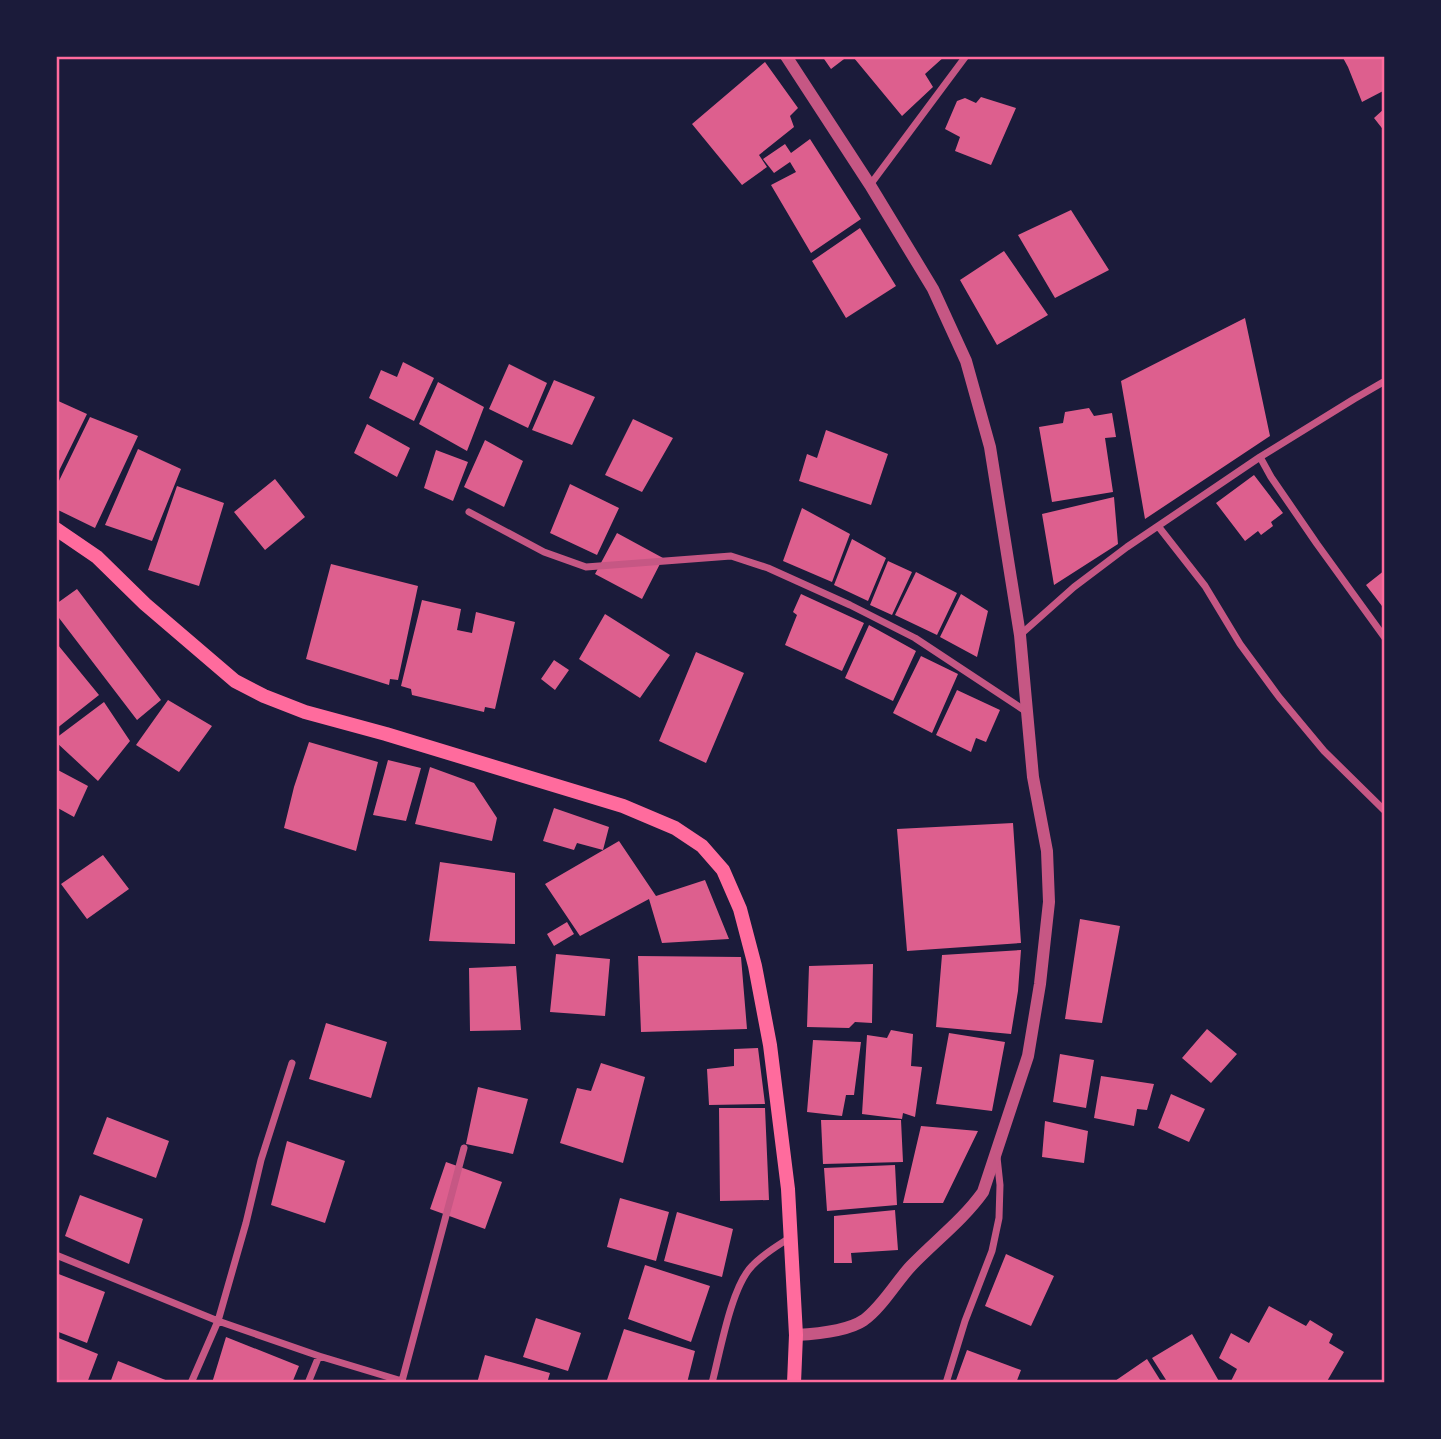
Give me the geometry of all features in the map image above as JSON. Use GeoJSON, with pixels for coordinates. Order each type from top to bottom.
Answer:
{"type":"FeatureCollection","features":[{"type":"Feature","properties":{"kind":"main road"},"geometry":{"type":"LineString","coordinates":[[56,529],[97,557],[145,604],[235,681],[264,696],[305,712],[623,806],[675,828],[702,846],[723,870],[740,909],[755,966],[770,1045],[788,1189],[796,1335],[794,1383]]}},
{"type":"Feature","properties":{"kind":"street"},"geometry":{"type":"LineString","coordinates":[[786,56],[870,185],[933,289],[967,361],[990,447],[1020,635],[1033,777],[1047,851],[1049,902],[1040,984],[1028,1056],[983,1192],[972,1207],[911,1266],[864,1320],[816,1334],[796,1335]]}},
{"type":"Feature","properties":{"kind":"street"},"geometry":{"type":"LineString","coordinates":[[870,185],[966,56]]}},
{"type":"Feature","properties":{"kind":"street"},"geometry":{"type":"LineString","coordinates":[[1020,635],[1074,587],[1127,547],[1260,457],[1354,398],[1385,382]]}},
{"type":"Feature","properties":{"kind":"street"},"geometry":{"type":"LineString","coordinates":[[1260,457],[1317,544],[1385,638]]}},
{"type":"Feature","properties":{"kind":"street"},"geometry":{"type":"LineString","coordinates":[[469,512],[544,552],[586,567],[731,556],[768,568],[915,638],[1027,712]]}},
{"type":"Feature","properties":{"kind":"street"},"geometry":{"type":"LineString","coordinates":[[1158,526],[1205,586],[1240,645],[1279,697],[1324,751],[1385,811]]}},
{"type":"Feature","properties":{"kind":"street"},"geometry":{"type":"LineString","coordinates":[[191,1383],[218,1321],[261,1160],[292,1063]]}},
{"type":"Feature","properties":{"kind":"street"},"geometry":{"type":"LineString","coordinates":[[56,1255],[218,1321],[403,1382],[464,1148]]}},
{"type":"Feature","properties":{"kind":"street"},"geometry":{"type":"LineString","coordinates":[[946,1383],[965,1321],[992,1251],[999,1218],[997,1153]]}},
{"type":"Feature","properties":{"kind":"street"},"geometry":{"type":"LineString","coordinates":[[712,1383],[741,1281],[750,1267],[762,1256],[791,1237]]}},
{"type":"Feature","properties":{"kind":"street"},"geometry":{"type":"LineString","coordinates":[[308,1383],[318,1356]]}},
{"type":"Feature","properties":{"kind":"building"},"geometry":{"type":"Polygon","coordinates":[[[822,56],[848,56],[831,69],[822,56]]]}},
{"type":"Feature","properties":{"kind":"building"},"geometry":{"type":"Polygon","coordinates":[[[945,56],[925,74],[933,87],[902,116],[854,58],[945,56]]]}},
{"type":"Feature","properties":{"kind":"building"},"geometry":{"type":"Polygon","coordinates":[[[1342,56],[1385,56],[1385,90],[1362,102],[1342,56]]]}},
{"type":"Feature","properties":{"kind":"building"},"geometry":{"type":"Polygon","coordinates":[[[765,62],[798,108],[790,116],[794,127],[759,155],[767,167],[742,185],[692,124],[765,62]]]}},
{"type":"Feature","properties":{"kind":"building"},"geometry":{"type":"Polygon","coordinates":[[[981,97],[1016,108],[991,165],[955,151],[960,137],[945,129],[957,101],[965,98],[976,103],[981,97]]]}},
{"type":"Feature","properties":{"kind":"building"},"geometry":{"type":"Polygon","coordinates":[[[1385,108],[1385,132],[1374,118],[1385,108]]]}},
{"type":"Feature","properties":{"kind":"building"},"geometry":{"type":"Polygon","coordinates":[[[810,139],[861,219],[811,253],[771,185],[796,172],[790,162],[774,173],[763,159],[785,144],[791,153],[810,139]]]}},
{"type":"Feature","properties":{"kind":"building"},"geometry":{"type":"Polygon","coordinates":[[[1071,210],[1109,270],[1055,298],[1018,235],[1071,210]]]}},
{"type":"Feature","properties":{"kind":"building"},"geometry":{"type":"Polygon","coordinates":[[[860,228],[896,286],[846,318],[812,261],[860,228]]]}},
{"type":"Feature","properties":{"kind":"building"},"geometry":{"type":"Polygon","coordinates":[[[1004,251],[1048,315],[997,345],[960,280],[1004,251]]]}},
{"type":"Feature","properties":{"kind":"building"},"geometry":{"type":"Polygon","coordinates":[[[1245,318],[1270,436],[1145,519],[1121,381],[1245,318]]]}},
{"type":"Feature","properties":{"kind":"building"},"geometry":{"type":"Polygon","coordinates":[[[403,362],[434,378],[414,421],[369,398],[381,370],[397,377],[403,362]]]}},
{"type":"Feature","properties":{"kind":"building"},"geometry":{"type":"Polygon","coordinates":[[[509,364],[547,383],[528,428],[489,409],[509,364]]]}},
{"type":"Feature","properties":{"kind":"building"},"geometry":{"type":"Polygon","coordinates":[[[554,380],[595,397],[572,445],[532,430],[554,380]]]}},
{"type":"Feature","properties":{"kind":"building"},"geometry":{"type":"Polygon","coordinates":[[[438,382],[484,407],[467,451],[419,424],[438,382]]]}},
{"type":"Feature","properties":{"kind":"building"},"geometry":{"type":"Polygon","coordinates":[[[56,400],[87,414],[56,477],[56,400]]]}},
{"type":"Feature","properties":{"kind":"building"},"geometry":{"type":"Polygon","coordinates":[[[1089,408],[1094,416],[1112,413],[1116,437],[1105,438],[1113,492],[1052,502],[1039,427],[1063,423],[1065,412],[1089,408]]]}},
{"type":"Feature","properties":{"kind":"building"},"geometry":{"type":"Polygon","coordinates":[[[90,417],[138,436],[95,528],[56,509],[56,487],[90,417]]]}},
{"type":"Feature","properties":{"kind":"building"},"geometry":{"type":"Polygon","coordinates":[[[633,419],[673,438],[642,492],[605,475],[633,419]]]}},
{"type":"Feature","properties":{"kind":"building"},"geometry":{"type":"Polygon","coordinates":[[[367,424],[410,448],[397,477],[354,453],[367,424]]]}},
{"type":"Feature","properties":{"kind":"building"},"geometry":{"type":"Polygon","coordinates":[[[826,430],[888,454],[871,505],[799,481],[807,454],[817,458],[826,430]]]}},
{"type":"Feature","properties":{"kind":"building"},"geometry":{"type":"Polygon","coordinates":[[[485,440],[523,461],[504,507],[464,487],[485,440]]]}},
{"type":"Feature","properties":{"kind":"building"},"geometry":{"type":"Polygon","coordinates":[[[138,449],[181,469],[152,541],[105,525],[138,449]]]}},
{"type":"Feature","properties":{"kind":"building"},"geometry":{"type":"Polygon","coordinates":[[[436,450],[468,462],[453,501],[424,488],[436,450]]]}},
{"type":"Feature","properties":{"kind":"building"},"geometry":{"type":"Polygon","coordinates":[[[1254,475],[1283,513],[1271,522],[1273,526],[1261,535],[1258,531],[1245,541],[1216,503],[1254,475]]]}},
{"type":"Feature","properties":{"kind":"building"},"geometry":{"type":"Polygon","coordinates":[[[275,479],[305,517],[265,550],[234,512],[275,479]]]}},
{"type":"Feature","properties":{"kind":"building"},"geometry":{"type":"Polygon","coordinates":[[[570,484],[619,508],[597,555],[550,533],[570,484]]]}},
{"type":"Feature","properties":{"kind":"building"},"geometry":{"type":"Polygon","coordinates":[[[177,486],[224,503],[199,586],[148,570],[177,486]]]}},
{"type":"Feature","properties":{"kind":"building"},"geometry":{"type":"Polygon","coordinates":[[[1114,497],[1118,544],[1054,585],[1042,514],[1114,497]]]}},
{"type":"Feature","properties":{"kind":"building"},"geometry":{"type":"Polygon","coordinates":[[[802,508],[850,534],[832,582],[783,561],[802,508]]]}},
{"type":"Feature","properties":{"kind":"building"},"geometry":{"type":"Polygon","coordinates":[[[617,533],[663,558],[642,599],[595,574],[617,533]]]}},
{"type":"Feature","properties":{"kind":"building"},"geometry":{"type":"Polygon","coordinates":[[[852,539],[886,558],[868,601],[834,585],[852,539]]]}},
{"type":"Feature","properties":{"kind":"building"},"geometry":{"type":"Polygon","coordinates":[[[888,561],[912,572],[892,615],[870,605],[888,561]]]}},
{"type":"Feature","properties":{"kind":"building"},"geometry":{"type":"Polygon","coordinates":[[[331,564],[418,586],[398,680],[390,679],[389,685],[306,659],[331,564]]]}},
{"type":"Feature","properties":{"kind":"building"},"geometry":{"type":"Polygon","coordinates":[[[1385,570],[1385,610],[1366,585],[1385,570]]]}},
{"type":"Feature","properties":{"kind":"building"},"geometry":{"type":"Polygon","coordinates":[[[916,572],[957,593],[937,635],[895,615],[916,572]]]}},
{"type":"Feature","properties":{"kind":"building"},"geometry":{"type":"Polygon","coordinates":[[[77,589],[161,700],[137,720],[56,614],[56,604],[77,589]]]}},
{"type":"Feature","properties":{"kind":"building"},"geometry":{"type":"Polygon","coordinates":[[[801,594],[864,623],[842,671],[785,645],[797,615],[793,612],[801,594]]]}},
{"type":"Feature","properties":{"kind":"building"},"geometry":{"type":"Polygon","coordinates":[[[961,594],[988,611],[977,657],[940,637],[961,594]]]}},
{"type":"Feature","properties":{"kind":"building"},"geometry":{"type":"Polygon","coordinates":[[[422,600],[461,609],[457,630],[472,633],[476,612],[515,622],[495,709],[485,707],[484,712],[412,695],[411,689],[401,686],[422,600]]]}},
{"type":"Feature","properties":{"kind":"building"},"geometry":{"type":"Polygon","coordinates":[[[605,614],[670,655],[640,698],[579,659],[605,614]]]}},
{"type":"Feature","properties":{"kind":"building"},"geometry":{"type":"Polygon","coordinates":[[[869,625],[916,651],[893,701],[845,678],[869,625]]]}},
{"type":"Feature","properties":{"kind":"building"},"geometry":{"type":"Polygon","coordinates":[[[58,645],[99,695],[56,729],[56,647],[58,645]]]}},
{"type":"Feature","properties":{"kind":"building"},"geometry":{"type":"Polygon","coordinates":[[[696,652],[744,673],[706,763],[659,741],[696,652]]]}},
{"type":"Feature","properties":{"kind":"building"},"geometry":{"type":"Polygon","coordinates":[[[921,656],[958,674],[932,733],[893,713],[921,656]]]}},
{"type":"Feature","properties":{"kind":"building"},"geometry":{"type":"Polygon","coordinates":[[[554,660],[569,670],[555,690],[541,679],[554,660]]]}},
{"type":"Feature","properties":{"kind":"building"},"geometry":{"type":"Polygon","coordinates":[[[957,690],[1000,710],[986,742],[976,738],[971,752],[936,735],[957,690]]]}},
{"type":"Feature","properties":{"kind":"building"},"geometry":{"type":"Polygon","coordinates":[[[168,700],[212,726],[179,772],[136,745],[168,700]]]}},
{"type":"Feature","properties":{"kind":"building"},"geometry":{"type":"Polygon","coordinates":[[[104,702],[130,741],[98,781],[56,742],[56,738],[104,702]]]}},
{"type":"Feature","properties":{"kind":"building"},"geometry":{"type":"Polygon","coordinates":[[[309,742],[378,762],[356,851],[284,828],[309,742]]]}},
{"type":"Feature","properties":{"kind":"building"},"geometry":{"type":"Polygon","coordinates":[[[388,760],[421,768],[406,821],[373,815],[388,760]]]}},
{"type":"Feature","properties":{"kind":"building"},"geometry":{"type":"Polygon","coordinates":[[[430,767],[474,783],[497,818],[492,841],[415,824],[430,767]]]}},
{"type":"Feature","properties":{"kind":"building"},"geometry":{"type":"Polygon","coordinates":[[[56,769],[88,786],[74,817],[56,807],[56,769]]]}},
{"type":"Feature","properties":{"kind":"building"},"geometry":{"type":"Polygon","coordinates":[[[554,808],[609,827],[603,850],[577,843],[574,850],[543,841],[554,808]]]}},
{"type":"Feature","properties":{"kind":"building"},"geometry":{"type":"Polygon","coordinates":[[[1013,823],[1021,943],[907,951],[897,829],[1013,823]]]}},
{"type":"Feature","properties":{"kind":"building"},"geometry":{"type":"Polygon","coordinates":[[[619,841],[656,896],[705,880],[729,939],[662,943],[649,899],[580,936],[545,884],[619,841]]]}},
{"type":"Feature","properties":{"kind":"building"},"geometry":{"type":"Polygon","coordinates":[[[103,855],[129,889],[87,919],[61,884],[103,855]]]}},
{"type":"Feature","properties":{"kind":"building"},"geometry":{"type":"Polygon","coordinates":[[[440,862],[515,873],[515,944],[429,941],[440,862]]]}},
{"type":"Feature","properties":{"kind":"building"},"geometry":{"type":"Polygon","coordinates":[[[1080,919],[1120,926],[1102,1023],[1065,1019],[1080,919]]]}},
{"type":"Feature","properties":{"kind":"building"},"geometry":{"type":"Polygon","coordinates":[[[567,922],[574,934],[554,946],[547,934],[567,922]]]}},
{"type":"Feature","properties":{"kind":"building"},"geometry":{"type":"Polygon","coordinates":[[[1021,950],[1011,1034],[936,1027],[942,955],[1021,950]]]}},
{"type":"Feature","properties":{"kind":"building"},"geometry":{"type":"Polygon","coordinates":[[[556,954],[610,959],[605,1016],[550,1012],[556,954]]]}},
{"type":"Feature","properties":{"kind":"building"},"geometry":{"type":"Polygon","coordinates":[[[638,956],[741,957],[747,1029],[641,1032],[638,956]]]}},
{"type":"Feature","properties":{"kind":"building"},"geometry":{"type":"Polygon","coordinates":[[[873,964],[872,1023],[855,1022],[849,1028],[807,1027],[809,966],[873,964]]]}},
{"type":"Feature","properties":{"kind":"building"},"geometry":{"type":"Polygon","coordinates":[[[516,966],[521,1030],[470,1031],[469,968],[516,966]]]}},
{"type":"Feature","properties":{"kind":"building"},"geometry":{"type":"Polygon","coordinates":[[[326,1023],[387,1042],[371,1098],[309,1079],[326,1023]]]}},
{"type":"Feature","properties":{"kind":"building"},"geometry":{"type":"Polygon","coordinates":[[[1207,1029],[1237,1054],[1211,1083],[1182,1058],[1207,1029]]]}},
{"type":"Feature","properties":{"kind":"building"},"geometry":{"type":"Polygon","coordinates":[[[891,1030],[913,1034],[911,1066],[922,1067],[915,1117],[903,1113],[902,1119],[862,1114],[867,1035],[887,1038],[891,1030]]]}},
{"type":"Feature","properties":{"kind":"building"},"geometry":{"type":"Polygon","coordinates":[[[949,1033],[1005,1042],[992,1111],[936,1104],[949,1033]]]}},
{"type":"Feature","properties":{"kind":"building"},"geometry":{"type":"Polygon","coordinates":[[[813,1040],[861,1042],[854,1095],[846,1095],[842,1116],[807,1112],[813,1040]]]}},
{"type":"Feature","properties":{"kind":"building"},"geometry":{"type":"Polygon","coordinates":[[[758,1048],[765,1104],[709,1105],[707,1069],[734,1066],[734,1049],[758,1048]]]}},
{"type":"Feature","properties":{"kind":"building"},"geometry":{"type":"Polygon","coordinates":[[[1060,1054],[1094,1060],[1086,1108],[1053,1102],[1060,1054]]]}},
{"type":"Feature","properties":{"kind":"building"},"geometry":{"type":"Polygon","coordinates":[[[601,1063],[645,1077],[623,1163],[560,1143],[577,1088],[591,1091],[601,1063]]]}},
{"type":"Feature","properties":{"kind":"building"},"geometry":{"type":"Polygon","coordinates":[[[1101,1076],[1154,1084],[1147,1110],[1137,1109],[1134,1126],[1094,1118],[1101,1076]]]}},
{"type":"Feature","properties":{"kind":"building"},"geometry":{"type":"Polygon","coordinates":[[[478,1087],[528,1099],[513,1154],[466,1144],[478,1087]]]}},
{"type":"Feature","properties":{"kind":"building"},"geometry":{"type":"Polygon","coordinates":[[[1171,1094],[1205,1109],[1189,1142],[1158,1128],[1171,1094]]]}},
{"type":"Feature","properties":{"kind":"building"},"geometry":{"type":"Polygon","coordinates":[[[719,1108],[765,1108],[769,1200],[720,1201],[719,1108]]]}},
{"type":"Feature","properties":{"kind":"building"},"geometry":{"type":"Polygon","coordinates":[[[107,1117],[169,1141],[156,1178],[93,1154],[107,1117]]]}},
{"type":"Feature","properties":{"kind":"building"},"geometry":{"type":"Polygon","coordinates":[[[821,1120],[901,1120],[903,1162],[823,1164],[821,1120]]]}},
{"type":"Feature","properties":{"kind":"building"},"geometry":{"type":"Polygon","coordinates":[[[1045,1121],[1088,1131],[1084,1163],[1042,1157],[1045,1121]]]}},
{"type":"Feature","properties":{"kind":"building"},"geometry":{"type":"Polygon","coordinates":[[[921,1126],[978,1131],[943,1203],[903,1203],[921,1126]]]}},
{"type":"Feature","properties":{"kind":"building"},"geometry":{"type":"Polygon","coordinates":[[[287,1141],[345,1161],[325,1223],[271,1205],[287,1141]]]}},
{"type":"Feature","properties":{"kind":"building"},"geometry":{"type":"Polygon","coordinates":[[[446,1162],[502,1182],[485,1229],[430,1209],[446,1162]]]}},
{"type":"Feature","properties":{"kind":"building"},"geometry":{"type":"Polygon","coordinates":[[[895,1165],[897,1205],[827,1211],[824,1168],[895,1165]]]}},
{"type":"Feature","properties":{"kind":"building"},"geometry":{"type":"Polygon","coordinates":[[[80,1195],[143,1219],[129,1264],[65,1236],[80,1195]]]}},
{"type":"Feature","properties":{"kind":"building"},"geometry":{"type":"Polygon","coordinates":[[[620,1198],[669,1212],[656,1261],[607,1247],[620,1198]]]}},
{"type":"Feature","properties":{"kind":"building"},"geometry":{"type":"Polygon","coordinates":[[[895,1210],[898,1250],[851,1253],[852,1263],[834,1263],[834,1216],[895,1210]]]}},
{"type":"Feature","properties":{"kind":"building"},"geometry":{"type":"Polygon","coordinates":[[[677,1212],[733,1229],[722,1277],[664,1261],[677,1212]]]}},
{"type":"Feature","properties":{"kind":"building"},"geometry":{"type":"Polygon","coordinates":[[[1006,1254],[1054,1276],[1031,1326],[985,1306],[1006,1254]]]}},
{"type":"Feature","properties":{"kind":"building"},"geometry":{"type":"Polygon","coordinates":[[[645,1265],[710,1286],[691,1342],[628,1319],[645,1265]]]}},
{"type":"Feature","properties":{"kind":"building"},"geometry":{"type":"Polygon","coordinates":[[[56,1273],[105,1292],[87,1343],[56,1331],[56,1273]]]}},
{"type":"Feature","properties":{"kind":"building"},"geometry":{"type":"Polygon","coordinates":[[[1269,1306],[1306,1326],[1310,1320],[1333,1334],[1329,1343],[1344,1352],[1326,1383],[1230,1383],[1237,1369],[1219,1358],[1231,1333],[1249,1343],[1269,1306]]]}},
{"type":"Feature","properties":{"kind":"building"},"geometry":{"type":"Polygon","coordinates":[[[536,1318],[581,1333],[568,1371],[523,1357],[536,1318]]]}},
{"type":"Feature","properties":{"kind":"building"},"geometry":{"type":"Polygon","coordinates":[[[624,1329],[695,1351],[687,1383],[606,1383],[624,1329]]]}},
{"type":"Feature","properties":{"kind":"building"},"geometry":{"type":"Polygon","coordinates":[[[1192,1334],[1220,1383],[1168,1383],[1152,1358],[1192,1334]]]}},
{"type":"Feature","properties":{"kind":"building"},"geometry":{"type":"Polygon","coordinates":[[[56,1337],[98,1354],[87,1383],[56,1383],[56,1337]]]}},
{"type":"Feature","properties":{"kind":"building"},"geometry":{"type":"Polygon","coordinates":[[[226,1337],[299,1366],[292,1383],[212,1383],[226,1337]]]}},
{"type":"Feature","properties":{"kind":"building"},"geometry":{"type":"Polygon","coordinates":[[[967,1350],[1021,1370],[1016,1383],[955,1383],[967,1350]]]}},
{"type":"Feature","properties":{"kind":"building"},"geometry":{"type":"Polygon","coordinates":[[[485,1355],[550,1373],[547,1383],[477,1383],[485,1355]]]}},
{"type":"Feature","properties":{"kind":"building"},"geometry":{"type":"Polygon","coordinates":[[[1147,1359],[1162,1383],[1112,1383],[1147,1359]]]}},
{"type":"Feature","properties":{"kind":"building"},"geometry":{"type":"Polygon","coordinates":[[[118,1361],[168,1381],[110,1383],[118,1361]]]}}]}
